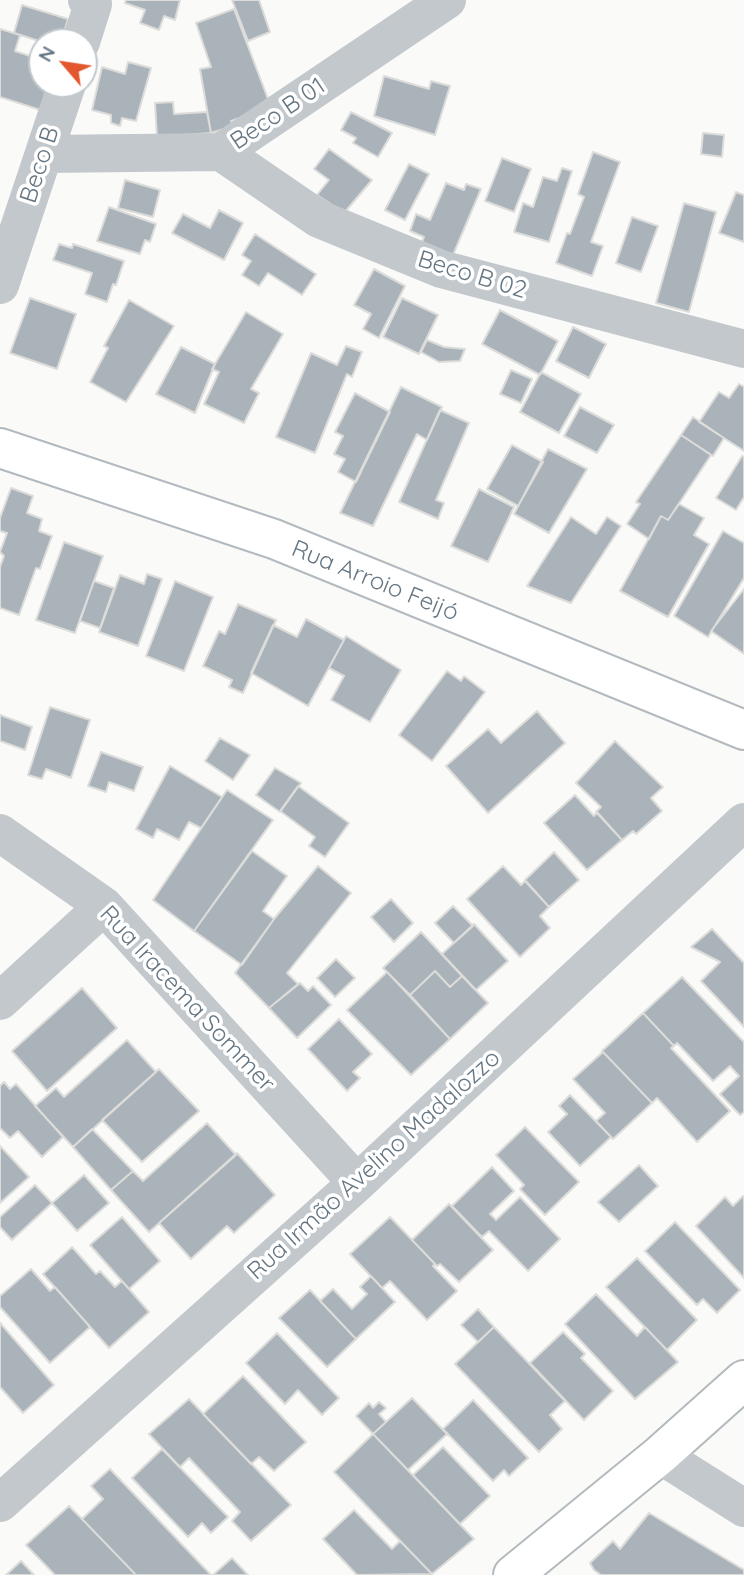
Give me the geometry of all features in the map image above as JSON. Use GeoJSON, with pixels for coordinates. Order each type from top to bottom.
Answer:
{"type":"FeatureCollection","features":[{"type":"Feature","properties":{"kind":"street"},"geometry":{"type":"LineString","coordinates":[[85,28],[93,4],[87,0]]}},
{"type":"Feature","properties":{"kind":"street","name":"Beco B 01"},"geometry":{"type":"LineString","coordinates":[[44,153],[221,152],[444,1]]}},
{"type":"Feature","properties":{"kind":"street","name":"Beco B"},"geometry":{"type":"LineString","coordinates":[[0,285],[62,98]]}},
{"type":"Feature","properties":{"kind":"street","name":"Beco B 02"},"geometry":{"type":"LineString","coordinates":[[221,152],[318,219],[441,269],[744,349]]}},
{"type":"Feature","properties":{"kind":"street","name":"Rua Arroio Feijó"},"geometry":{"type":"LineString","coordinates":[[0,448],[274,539],[744,730]]}},
{"type":"Feature","properties":{"kind":"street","name":"Rua Irmão Avelino Madalozzo"},"geometry":{"type":"LineString","coordinates":[[0,1503],[357,1183],[744,822]]}},
{"type":"Feature","properties":{"kind":"street","name":"Rua Iracema Sommer"},"geometry":{"type":"LineString","coordinates":[[0,834],[104,906],[357,1183]]}},
{"type":"Feature","properties":{"kind":"street"},"geometry":{"type":"LineString","coordinates":[[0,1001],[104,906]]}},
{"type":"Feature","properties":{"kind":"street"},"geometry":{"type":"LineString","coordinates":[[513,1575],[660,1455],[744,1380]]}},
{"type":"Feature","properties":{"kind":"street"},"geometry":{"type":"LineString","coordinates":[[660,1455],[744,1508]]}},
{"type":"Feature","properties":{"kind":"building"},"geometry":{"type":"Polygon","coordinates":[[[126,0],[180,0],[175,20],[164,16],[159,30],[140,23],[145,10],[125,3],[126,0]]]}},
{"type":"Feature","properties":{"kind":"building"},"geometry":{"type":"Polygon","coordinates":[[[232,0],[259,0],[270,32],[248,41],[232,0]]]}},
{"type":"Feature","properties":{"kind":"building"},"geometry":{"type":"Polygon","coordinates":[[[22,5],[68,19],[65,28],[28,28],[28,38],[14,33],[22,5]]]}},
{"type":"Feature","properties":{"kind":"building"},"geometry":{"type":"Polygon","coordinates":[[[234,9],[271,107],[231,121],[233,126],[211,133],[200,69],[211,67],[196,23],[234,9]]]}},
{"type":"Feature","properties":{"kind":"building"},"geometry":{"type":"Polygon","coordinates":[[[0,29],[20,35],[15,51],[28,55],[28,98],[61,98],[56,115],[0,97],[0,29]]]}},
{"type":"Feature","properties":{"kind":"building"},"geometry":{"type":"Polygon","coordinates":[[[128,62],[151,68],[136,121],[122,118],[120,126],[111,123],[111,115],[92,110],[95,98],[98,98],[102,67],[125,74],[128,62]]]}},
{"type":"Feature","properties":{"kind":"building"},"geometry":{"type":"Polygon","coordinates":[[[384,76],[429,89],[431,81],[450,86],[435,135],[374,116],[384,76]]]}},
{"type":"Feature","properties":{"kind":"building"},"geometry":{"type":"Polygon","coordinates":[[[173,102],[174,114],[207,112],[211,133],[157,137],[155,103],[173,102]]]}},
{"type":"Feature","properties":{"kind":"building"},"geometry":{"type":"Polygon","coordinates":[[[351,112],[392,133],[378,157],[353,143],[356,138],[341,130],[351,112]]]}},
{"type":"Feature","properties":{"kind":"building"},"geometry":{"type":"Polygon","coordinates":[[[703,133],[724,135],[722,157],[701,154],[703,133]]]}},
{"type":"Feature","properties":{"kind":"building"},"geometry":{"type":"Polygon","coordinates":[[[329,149],[372,180],[344,213],[317,195],[329,180],[314,169],[329,149]]]}},
{"type":"Feature","properties":{"kind":"building"},"geometry":{"type":"Polygon","coordinates":[[[593,152],[620,162],[591,242],[603,246],[592,276],[556,263],[584,197],[578,194],[593,152]]]}},
{"type":"Feature","properties":{"kind":"building"},"geometry":{"type":"Polygon","coordinates":[[[502,158],[531,169],[514,212],[485,201],[502,158]]]}},
{"type":"Feature","properties":{"kind":"building"},"geometry":{"type":"Polygon","coordinates":[[[409,164],[429,174],[405,220],[385,210],[409,164]]]}},
{"type":"Feature","properties":{"kind":"building"},"geometry":{"type":"Polygon","coordinates":[[[562,168],[572,171],[549,242],[514,232],[523,203],[533,207],[543,177],[557,181],[562,168]]]}},
{"type":"Feature","properties":{"kind":"building"},"geometry":{"type":"Polygon","coordinates":[[[125,180],[160,190],[153,217],[118,208],[125,180]]]}},
{"type":"Feature","properties":{"kind":"building"},"geometry":{"type":"Polygon","coordinates":[[[446,183],[464,190],[466,184],[481,189],[453,255],[422,242],[424,237],[410,231],[416,214],[430,220],[446,183]]]}},
{"type":"Feature","properties":{"kind":"building"},"geometry":{"type":"Polygon","coordinates":[[[736,192],[744,195],[744,242],[719,233],[736,192]]]}},
{"type":"Feature","properties":{"kind":"building"},"geometry":{"type":"Polygon","coordinates":[[[684,203],[716,212],[689,312],[656,303],[684,203]]]}},
{"type":"Feature","properties":{"kind":"building"},"geometry":{"type":"Polygon","coordinates":[[[109,207],[156,224],[150,242],[145,240],[140,254],[97,241],[109,207]]]}},
{"type":"Feature","properties":{"kind":"building"},"geometry":{"type":"Polygon","coordinates":[[[219,210],[243,223],[224,260],[172,233],[183,214],[210,228],[219,210]]]}},
{"type":"Feature","properties":{"kind":"building"},"geometry":{"type":"Polygon","coordinates":[[[632,217],[658,226],[641,272],[616,263],[632,217]]]}},
{"type":"Feature","properties":{"kind":"building"},"geometry":{"type":"Polygon","coordinates":[[[255,234],[316,274],[302,295],[268,273],[259,286],[242,275],[251,261],[242,255],[255,234]]]}},
{"type":"Feature","properties":{"kind":"building"},"geometry":{"type":"Polygon","coordinates":[[[59,244],[72,248],[73,244],[124,261],[107,302],[85,294],[92,273],[53,260],[59,244]]]}},
{"type":"Feature","properties":{"kind":"building"},"geometry":{"type":"Polygon","coordinates":[[[374,269],[405,286],[379,338],[363,329],[371,314],[354,305],[374,269]]]}},
{"type":"Feature","properties":{"kind":"building"},"geometry":{"type":"Polygon","coordinates":[[[30,298],[76,314],[57,369],[10,353],[30,298]]]}},
{"type":"Feature","properties":{"kind":"building"},"geometry":{"type":"Polygon","coordinates":[[[402,298],[438,315],[419,354],[383,337],[402,298]]]}},
{"type":"Feature","properties":{"kind":"building"},"geometry":{"type":"Polygon","coordinates":[[[129,300],[174,326],[126,402],[90,382],[108,348],[104,346],[129,300]]]}},
{"type":"Feature","properties":{"kind":"building"},"geometry":{"type":"Polygon","coordinates":[[[500,310],[558,341],[540,375],[482,344],[500,310]]]}},
{"type":"Feature","properties":{"kind":"building"},"geometry":{"type":"Polygon","coordinates":[[[246,312],[283,334],[251,389],[259,393],[244,423],[204,404],[219,372],[212,369],[246,312]]]}},
{"type":"Feature","properties":{"kind":"building"},"geometry":{"type":"Polygon","coordinates":[[[573,327],[606,344],[589,378],[556,361],[573,327]]]}},
{"type":"Feature","properties":{"kind":"building"},"geometry":{"type":"Polygon","coordinates":[[[427,340],[444,347],[465,349],[460,361],[439,362],[421,352],[427,340]]]}},
{"type":"Feature","properties":{"kind":"building"},"geometry":{"type":"Polygon","coordinates":[[[346,346],[362,352],[352,377],[347,374],[315,453],[276,437],[311,353],[337,365],[346,346]]]}},
{"type":"Feature","properties":{"kind":"building"},"geometry":{"type":"Polygon","coordinates":[[[181,347],[215,364],[195,413],[156,394],[181,347]]]}},
{"type":"Feature","properties":{"kind":"building"},"geometry":{"type":"Polygon","coordinates":[[[511,370],[532,379],[521,403],[500,394],[511,370]]]}},
{"type":"Feature","properties":{"kind":"building"},"geometry":{"type":"Polygon","coordinates":[[[541,372],[581,394],[559,433],[520,412],[541,372]]]}},
{"type":"Feature","properties":{"kind":"building"},"geometry":{"type":"Polygon","coordinates":[[[739,384],[744,387],[744,451],[699,422],[719,392],[729,398],[739,384]]]}},
{"type":"Feature","properties":{"kind":"building"},"geometry":{"type":"Polygon","coordinates":[[[401,387],[442,407],[427,440],[417,434],[373,526],[340,513],[401,387]]]}},
{"type":"Feature","properties":{"kind":"building"},"geometry":{"type":"Polygon","coordinates":[[[355,393],[390,412],[356,482],[338,472],[345,459],[334,454],[343,436],[335,432],[355,393]]]}},
{"type":"Feature","properties":{"kind":"building"},"geometry":{"type":"Polygon","coordinates":[[[580,407],[614,425],[597,453],[564,436],[580,407]]]}},
{"type":"Feature","properties":{"kind":"building"},"geometry":{"type":"Polygon","coordinates":[[[440,410],[469,423],[436,500],[444,503],[438,519],[399,502],[440,410]]]}},
{"type":"Feature","properties":{"kind":"building"},"geometry":{"type":"Polygon","coordinates":[[[693,417],[724,438],[713,456],[681,435],[693,417]]]}},
{"type":"Feature","properties":{"kind":"building"},"geometry":{"type":"Polygon","coordinates":[[[681,435],[711,455],[668,520],[661,516],[649,539],[627,524],[640,504],[636,502],[681,435]]]}},
{"type":"Feature","properties":{"kind":"building"},"geometry":{"type":"Polygon","coordinates":[[[512,445],[543,462],[518,506],[487,489],[512,445]]]}},
{"type":"Feature","properties":{"kind":"building"},"geometry":{"type":"Polygon","coordinates":[[[548,449],[587,469],[549,533],[514,514],[548,449]]]}},
{"type":"Feature","properties":{"kind":"building"},"geometry":{"type":"Polygon","coordinates":[[[742,456],[744,497],[736,510],[716,498],[742,456]]]}},
{"type":"Feature","properties":{"kind":"building"},"geometry":{"type":"Polygon","coordinates":[[[11,488],[33,496],[27,513],[42,519],[39,531],[52,536],[40,569],[36,568],[19,615],[0,608],[0,567],[4,556],[0,552],[7,533],[0,531],[0,518],[11,488]]]}},
{"type":"Feature","properties":{"kind":"building"},"geometry":{"type":"Polygon","coordinates":[[[479,489],[514,507],[488,562],[451,546],[479,489]]]}},
{"type":"Feature","properties":{"kind":"building"},"geometry":{"type":"Polygon","coordinates":[[[679,504],[704,518],[694,535],[709,544],[668,617],[620,591],[661,516],[668,520],[679,504]]]}},
{"type":"Feature","properties":{"kind":"building"},"geometry":{"type":"Polygon","coordinates":[[[571,517],[596,534],[607,517],[621,526],[571,603],[527,586],[571,517]]]}},
{"type":"Feature","properties":{"kind":"building"},"geometry":{"type":"Polygon","coordinates":[[[723,531],[744,543],[744,578],[708,637],[674,616],[723,531]]]}},
{"type":"Feature","properties":{"kind":"building"},"geometry":{"type":"Polygon","coordinates":[[[64,542],[103,556],[75,633],[36,620],[64,542]]]}},
{"type":"Feature","properties":{"kind":"building"},"geometry":{"type":"Polygon","coordinates":[[[147,574],[162,579],[138,646],[99,632],[120,575],[144,584],[147,574]]]}},
{"type":"Feature","properties":{"kind":"building"},"geometry":{"type":"Polygon","coordinates":[[[94,581],[114,588],[100,628],[80,621],[94,581]]]}},
{"type":"Feature","properties":{"kind":"building"},"geometry":{"type":"Polygon","coordinates":[[[175,581],[213,597],[184,671],[146,656],[175,581]]]}},
{"type":"Feature","properties":{"kind":"building"},"geometry":{"type":"Polygon","coordinates":[[[744,589],[744,654],[711,631],[744,589]]]}},
{"type":"Feature","properties":{"kind":"building"},"geometry":{"type":"Polygon","coordinates":[[[238,604],[276,620],[243,693],[229,687],[232,680],[203,666],[219,631],[225,634],[238,604]]]}},
{"type":"Feature","properties":{"kind":"building"},"geometry":{"type":"Polygon","coordinates":[[[306,619],[344,640],[308,706],[251,673],[273,625],[297,637],[306,619]]]}},
{"type":"Feature","properties":{"kind":"building"},"geometry":{"type":"Polygon","coordinates":[[[346,636],[401,670],[370,722],[331,700],[344,676],[329,668],[346,636]]]}},
{"type":"Feature","properties":{"kind":"building"},"geometry":{"type":"Polygon","coordinates":[[[447,671],[461,681],[464,676],[485,692],[432,761],[399,735],[447,671]]]}},
{"type":"Feature","properties":{"kind":"building"},"geometry":{"type":"Polygon","coordinates":[[[50,707],[90,720],[71,778],[46,769],[42,779],[28,775],[50,707]]]}},
{"type":"Feature","properties":{"kind":"building"},"geometry":{"type":"Polygon","coordinates":[[[537,711],[565,743],[488,813],[446,766],[488,729],[501,743],[537,711]]]}},
{"type":"Feature","properties":{"kind":"building"},"geometry":{"type":"Polygon","coordinates":[[[0,715],[32,727],[25,750],[0,741],[0,715]]]}},
{"type":"Feature","properties":{"kind":"building"},"geometry":{"type":"Polygon","coordinates":[[[220,738],[250,755],[233,780],[205,761],[220,738]]]}},
{"type":"Feature","properties":{"kind":"building"},"geometry":{"type":"Polygon","coordinates":[[[615,741],[663,787],[651,798],[662,811],[636,834],[633,831],[622,840],[596,812],[601,807],[576,783],[615,741]]]}},
{"type":"Feature","properties":{"kind":"building"},"geometry":{"type":"Polygon","coordinates":[[[101,752],[143,767],[134,791],[109,782],[106,792],[88,786],[101,752]]]}},
{"type":"Feature","properties":{"kind":"building"},"geometry":{"type":"Polygon","coordinates":[[[170,766],[222,797],[201,828],[189,822],[179,840],[157,829],[153,838],[136,829],[170,766]]]}},
{"type":"Feature","properties":{"kind":"building"},"geometry":{"type":"Polygon","coordinates":[[[275,768],[301,783],[280,812],[256,795],[275,768]]]}},
{"type":"Feature","properties":{"kind":"building"},"geometry":{"type":"Polygon","coordinates":[[[298,786],[349,823],[325,857],[309,846],[315,837],[280,811],[298,786]]]}},
{"type":"Feature","properties":{"kind":"building"},"geometry":{"type":"Polygon","coordinates":[[[227,790],[273,820],[194,931],[153,900],[227,790]]]}},
{"type":"Feature","properties":{"kind":"building"},"geometry":{"type":"Polygon","coordinates":[[[575,795],[594,816],[597,812],[622,840],[587,870],[544,823],[575,795]]]}},
{"type":"Feature","properties":{"kind":"building"},"geometry":{"type":"Polygon","coordinates":[[[252,851],[287,876],[263,911],[274,919],[242,965],[194,931],[252,851]]]}},
{"type":"Feature","properties":{"kind":"building"},"geometry":{"type":"Polygon","coordinates":[[[554,852],[579,880],[549,907],[525,880],[554,852]]]}},
{"type":"Feature","properties":{"kind":"building"},"geometry":{"type":"Polygon","coordinates":[[[318,866],[351,893],[287,973],[298,984],[269,1008],[235,973],[274,919],[318,866]]]}},
{"type":"Feature","properties":{"kind":"building"},"geometry":{"type":"Polygon","coordinates":[[[503,866],[521,885],[525,881],[549,907],[540,916],[550,928],[520,957],[467,899],[503,866]]]}},
{"type":"Feature","properties":{"kind":"building"},"geometry":{"type":"Polygon","coordinates":[[[391,899],[413,923],[394,942],[371,917],[391,899]]]}},
{"type":"Feature","properties":{"kind":"building"},"geometry":{"type":"Polygon","coordinates":[[[453,906],[473,926],[454,943],[435,923],[453,906]]]}},
{"type":"Feature","properties":{"kind":"building"},"geometry":{"type":"Polygon","coordinates":[[[474,924],[508,961],[476,990],[442,954],[474,924]]]}},
{"type":"Feature","properties":{"kind":"building"},"geometry":{"type":"Polygon","coordinates":[[[712,929],[744,963],[744,1027],[701,981],[720,962],[691,947],[712,929]]]}},
{"type":"Feature","properties":{"kind":"building"},"geometry":{"type":"Polygon","coordinates":[[[421,932],[462,976],[450,987],[435,971],[410,995],[383,968],[421,932]]]}},
{"type":"Feature","properties":{"kind":"building"},"geometry":{"type":"Polygon","coordinates":[[[336,959],[355,978],[335,997],[317,978],[336,959]]]}},
{"type":"Feature","properties":{"kind":"building"},"geometry":{"type":"Polygon","coordinates":[[[435,971],[450,987],[462,976],[488,1003],[450,1039],[410,995],[435,971]]]}},
{"type":"Feature","properties":{"kind":"building"},"geometry":{"type":"Polygon","coordinates":[[[387,972],[450,1039],[411,1075],[347,1010],[387,972]]]}},
{"type":"Feature","properties":{"kind":"building"},"geometry":{"type":"Polygon","coordinates":[[[682,977],[744,1042],[744,1112],[740,1115],[720,1094],[739,1076],[730,1066],[713,1081],[677,1043],[674,1046],[643,1013],[682,977]]]}},
{"type":"Feature","properties":{"kind":"building"},"geometry":{"type":"Polygon","coordinates":[[[300,983],[308,991],[313,986],[331,1005],[297,1038],[269,1008],[300,983]]]}},
{"type":"Feature","properties":{"kind":"building"},"geometry":{"type":"Polygon","coordinates":[[[82,988],[117,1028],[47,1091],[12,1051],[82,988]]]}},
{"type":"Feature","properties":{"kind":"building"},"geometry":{"type":"Polygon","coordinates":[[[643,1013],[674,1046],[671,1048],[730,1111],[697,1142],[657,1098],[652,1103],[602,1051],[643,1013]]]}},
{"type":"Feature","properties":{"kind":"building"},"geometry":{"type":"Polygon","coordinates":[[[339,1019],[372,1054],[353,1072],[360,1078],[347,1091],[308,1049],[339,1019]]]}},
{"type":"Feature","properties":{"kind":"building"},"geometry":{"type":"Polygon","coordinates":[[[127,1040],[156,1072],[73,1147],[35,1106],[56,1088],[64,1097],[127,1040]]]}},
{"type":"Feature","properties":{"kind":"building"},"geometry":{"type":"Polygon","coordinates":[[[603,1052],[652,1103],[613,1139],[596,1121],[605,1113],[573,1079],[603,1052]]]}},
{"type":"Feature","properties":{"kind":"building"},"geometry":{"type":"Polygon","coordinates":[[[159,1069],[199,1111],[142,1162],[102,1120],[159,1069]]]}},
{"type":"Feature","properties":{"kind":"building"},"geometry":{"type":"Polygon","coordinates":[[[4,1082],[10,1089],[16,1084],[63,1137],[42,1157],[18,1131],[10,1138],[0,1128],[0,1086],[4,1082]]]}},
{"type":"Feature","properties":{"kind":"building"},"geometry":{"type":"Polygon","coordinates":[[[570,1095],[611,1137],[580,1166],[548,1132],[567,1114],[559,1106],[570,1095]]]}},
{"type":"Feature","properties":{"kind":"building"},"geometry":{"type":"Polygon","coordinates":[[[207,1123],[236,1155],[149,1232],[111,1190],[133,1171],[143,1181],[207,1123]]]}},
{"type":"Feature","properties":{"kind":"building"},"geometry":{"type":"Polygon","coordinates":[[[525,1127],[579,1182],[545,1215],[520,1189],[524,1185],[496,1155],[525,1127]]]}},
{"type":"Feature","properties":{"kind":"building"},"geometry":{"type":"Polygon","coordinates":[[[92,1129],[133,1171],[111,1190],[73,1147],[92,1129]]]}},
{"type":"Feature","properties":{"kind":"building"},"geometry":{"type":"Polygon","coordinates":[[[0,1146],[29,1177],[0,1203],[0,1146]]]}},
{"type":"Feature","properties":{"kind":"building"},"geometry":{"type":"Polygon","coordinates":[[[237,1153],[275,1195],[234,1233],[227,1226],[191,1259],[159,1223],[237,1153]]]}},
{"type":"Feature","properties":{"kind":"building"},"geometry":{"type":"Polygon","coordinates":[[[639,1165],[658,1186],[619,1222],[598,1202],[639,1165]]]}},
{"type":"Feature","properties":{"kind":"building"},"geometry":{"type":"Polygon","coordinates":[[[492,1167],[514,1191],[490,1214],[496,1220],[520,1197],[560,1239],[528,1271],[489,1231],[482,1237],[452,1206],[492,1167]]]}},
{"type":"Feature","properties":{"kind":"building"},"geometry":{"type":"Polygon","coordinates":[[[84,1175],[109,1203],[77,1231],[52,1203],[84,1175]]]}},
{"type":"Feature","properties":{"kind":"building"},"geometry":{"type":"Polygon","coordinates":[[[35,1185],[52,1203],[12,1240],[0,1227],[0,1217],[35,1185]]]}},
{"type":"Feature","properties":{"kind":"building"},"geometry":{"type":"Polygon","coordinates":[[[743,1196],[744,1278],[696,1226],[725,1197],[733,1206],[743,1196]]]}},
{"type":"Feature","properties":{"kind":"building"},"geometry":{"type":"Polygon","coordinates":[[[449,1204],[493,1250],[459,1282],[440,1264],[437,1266],[412,1240],[449,1204]]]}},
{"type":"Feature","properties":{"kind":"building"},"geometry":{"type":"Polygon","coordinates":[[[122,1217],[160,1261],[129,1289],[90,1245],[122,1217]]]}},
{"type":"Feature","properties":{"kind":"building"},"geometry":{"type":"Polygon","coordinates":[[[390,1217],[457,1291],[427,1320],[390,1281],[382,1288],[350,1254],[390,1217]]]}},
{"type":"Feature","properties":{"kind":"building"},"geometry":{"type":"Polygon","coordinates":[[[675,1222],[740,1290],[717,1313],[703,1299],[697,1305],[645,1251],[675,1222]]]}},
{"type":"Feature","properties":{"kind":"building"},"geometry":{"type":"Polygon","coordinates":[[[72,1247],[96,1274],[100,1271],[115,1287],[122,1281],[149,1312],[109,1348],[43,1274],[72,1247]]]}},
{"type":"Feature","properties":{"kind":"building"},"geometry":{"type":"Polygon","coordinates":[[[637,1258],[697,1320],[667,1350],[606,1287],[637,1258]]]}},
{"type":"Feature","properties":{"kind":"building"},"geometry":{"type":"Polygon","coordinates":[[[31,1269],[50,1291],[55,1287],[90,1327],[50,1363],[0,1307],[0,1296],[31,1269]]]}},
{"type":"Feature","properties":{"kind":"building"},"geometry":{"type":"Polygon","coordinates":[[[371,1276],[395,1302],[356,1339],[320,1301],[333,1289],[352,1309],[367,1294],[360,1287],[371,1276]]]}},
{"type":"Feature","properties":{"kind":"building"},"geometry":{"type":"Polygon","coordinates":[[[310,1290],[356,1339],[327,1367],[279,1318],[310,1290]]]}},
{"type":"Feature","properties":{"kind":"building"},"geometry":{"type":"Polygon","coordinates":[[[596,1294],[637,1336],[645,1327],[678,1362],[635,1399],[565,1324],[596,1294]]]}},
{"type":"Feature","properties":{"kind":"building"},"geometry":{"type":"Polygon","coordinates":[[[478,1309],[494,1327],[478,1342],[461,1325],[478,1309]]]}},
{"type":"Feature","properties":{"kind":"building"},"geometry":{"type":"Polygon","coordinates":[[[0,1323],[54,1385],[23,1413],[0,1387],[0,1323]]]}},
{"type":"Feature","properties":{"kind":"building"},"geometry":{"type":"Polygon","coordinates":[[[494,1327],[565,1401],[550,1415],[562,1429],[539,1452],[455,1364],[494,1327]]]}},
{"type":"Feature","properties":{"kind":"building"},"geometry":{"type":"Polygon","coordinates":[[[563,1332],[585,1354],[581,1358],[613,1391],[584,1420],[530,1363],[563,1332]]]}},
{"type":"Feature","properties":{"kind":"building"},"geometry":{"type":"Polygon","coordinates":[[[277,1333],[339,1398],[322,1415],[298,1390],[285,1404],[246,1363],[277,1333]]]}},
{"type":"Feature","properties":{"kind":"building"},"geometry":{"type":"Polygon","coordinates":[[[243,1376],[306,1442],[274,1471],[259,1457],[251,1464],[203,1414],[243,1376]]]}},
{"type":"Feature","properties":{"kind":"building"},"geometry":{"type":"Polygon","coordinates":[[[412,1398],[447,1434],[408,1470],[373,1434],[412,1398]]]}},
{"type":"Feature","properties":{"kind":"building"},"geometry":{"type":"Polygon","coordinates":[[[189,1399],[291,1505],[251,1541],[232,1521],[240,1512],[189,1458],[180,1467],[149,1434],[189,1399]]]}},
{"type":"Feature","properties":{"kind":"building"},"geometry":{"type":"Polygon","coordinates":[[[473,1400],[528,1458],[509,1476],[504,1470],[493,1481],[443,1429],[473,1400]]]}},
{"type":"Feature","properties":{"kind":"building"},"geometry":{"type":"Polygon","coordinates":[[[379,1402],[386,1408],[379,1414],[386,1422],[373,1434],[356,1416],[369,1403],[373,1408],[379,1402]]]}},
{"type":"Feature","properties":{"kind":"building"},"geometry":{"type":"Polygon","coordinates":[[[373,1434],[474,1539],[432,1574],[334,1472],[373,1434]]]}},
{"type":"Feature","properties":{"kind":"building"},"geometry":{"type":"Polygon","coordinates":[[[443,1447],[490,1496],[460,1524],[413,1475],[443,1447]]]}},
{"type":"Feature","properties":{"kind":"building"},"geometry":{"type":"Polygon","coordinates":[[[162,1449],[228,1517],[211,1533],[202,1523],[188,1537],[132,1478],[162,1449]]]}},
{"type":"Feature","properties":{"kind":"building"},"geometry":{"type":"Polygon","coordinates":[[[110,1469],[211,1575],[136,1575],[82,1519],[103,1499],[91,1486],[110,1469]]]}},
{"type":"Feature","properties":{"kind":"building"},"geometry":{"type":"Polygon","coordinates":[[[69,1506],[136,1575],[55,1575],[26,1545],[69,1506]]]}},
{"type":"Feature","properties":{"kind":"building"},"geometry":{"type":"Polygon","coordinates":[[[354,1510],[392,1549],[400,1541],[432,1574],[357,1575],[323,1539],[354,1510]]]}},
{"type":"Feature","properties":{"kind":"building"},"geometry":{"type":"Polygon","coordinates":[[[649,1513],[744,1570],[744,1575],[601,1575],[594,1570],[590,1563],[613,1541],[620,1549],[649,1513]]]}},
{"type":"Feature","properties":{"kind":"building"},"geometry":{"type":"Polygon","coordinates":[[[232,1558],[248,1575],[213,1575],[232,1558]]]}},
{"type":"Feature","properties":{"kind":"building"},"geometry":{"type":"Polygon","coordinates":[[[21,1561],[34,1575],[6,1575],[21,1561]]]}}]}
